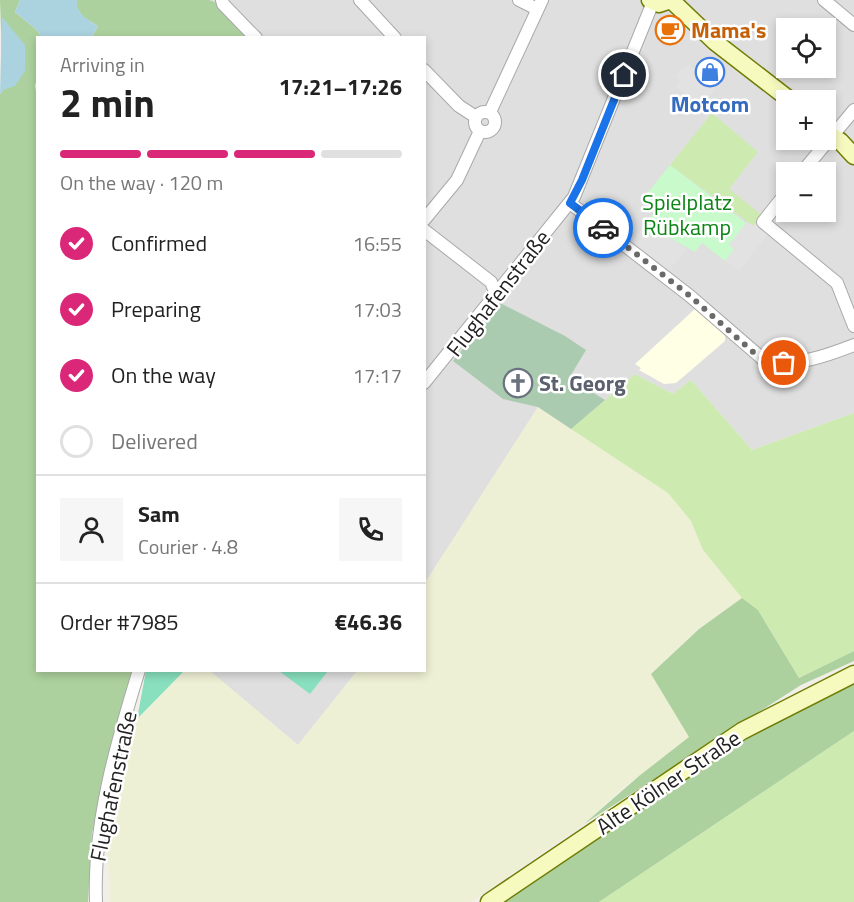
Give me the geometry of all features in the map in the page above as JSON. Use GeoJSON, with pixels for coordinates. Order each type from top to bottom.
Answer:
{"type":"FeatureCollection","features":[{"type":"Feature","properties":{"kind":"main road"},"geometry":{"type":"LineString","coordinates":[[652,1],[665,3],[671,0],[710,38],[777,90]]}},
{"type":"Feature","properties":{"kind":"main road"},"geometry":{"type":"LineString","coordinates":[[836,140],[854,156]]}},
{"type":"Feature","properties":{"kind":"main road","name":"Alte Kölner Straße"},"geometry":{"type":"LineString","coordinates":[[489,902],[742,731],[854,674]]}},
{"type":"Feature","properties":{"kind":"street"},"geometry":{"type":"LineString","coordinates":[[222,0],[223,4],[254,36]]}},
{"type":"Feature","properties":{"kind":"street"},"geometry":{"type":"LineString","coordinates":[[360,0],[393,36]]}},
{"type":"Feature","properties":{"kind":"street"},"geometry":{"type":"LineString","coordinates":[[490,112],[539,5],[519,0]]}},
{"type":"Feature","properties":{"kind":"street","name":"Flughafenstraße"},"geometry":{"type":"LineString","coordinates":[[426,381],[570,203],[592,156],[652,1]]}},
{"type":"Feature","properties":{"kind":"street"},"geometry":{"type":"LineString","coordinates":[[832,2],[854,25]]}},
{"type":"Feature","properties":{"kind":"street"},"geometry":{"type":"LineString","coordinates":[[426,72],[459,106],[476,117]]}},
{"type":"Feature","properties":{"kind":"street"},"geometry":{"type":"LineString","coordinates":[[836,127],[854,110]]}},
{"type":"Feature","properties":{"kind":"street"},"geometry":{"type":"LineString","coordinates":[[481,112],[490,112],[495,119],[494,128],[488,132],[480,131],[475,125],[476,117],[481,112]]}},
{"type":"Feature","properties":{"kind":"street"},"geometry":{"type":"LineString","coordinates":[[426,218],[457,180],[480,131]]}},
{"type":"Feature","properties":{"kind":"street"},"geometry":{"type":"LineString","coordinates":[[570,203],[690,296],[765,361],[780,363],[804,361],[854,345]]}},
{"type":"Feature","properties":{"kind":"street"},"geometry":{"type":"LineString","coordinates":[[776,206],[763,222],[837,283],[854,326]]}},
{"type":"Feature","properties":{"kind":"street"},"geometry":{"type":"LineString","coordinates":[[426,232],[491,282],[496,294]]}},
{"type":"Feature","properties":{"kind":"street","name":"Flughafenstraße"},"geometry":{"type":"LineString","coordinates":[[96,902],[95,864],[99,831],[139,672]]}},
{"type":"Feature","properties":{"kind":"shaded area"},"geometry":{"type":"Polygon","coordinates":[[[209,0],[854,0],[854,413],[752,450],[691,380],[673,394],[635,374],[571,429],[538,407],[426,581],[426,36],[250,36],[215,2],[209,0]]]}},
{"type":"Feature","properties":{"kind":"shaded area"},"geometry":{"type":"Polygon","coordinates":[[[688,64],[717,87],[700,108],[675,86],[680,81],[675,75],[688,64]]]}},
{"type":"Feature","properties":{"kind":"shaded area"},"geometry":{"type":"Polygon","coordinates":[[[747,222],[753,226],[755,224],[768,234],[739,271],[725,261],[734,249],[729,245],[747,222]]]}},
{"type":"Feature","properties":{"kind":"shaded area"},"geometry":{"type":"Polygon","coordinates":[[[645,224],[687,249],[667,273],[630,244],[645,224]]]}},
{"type":"Feature","properties":{"kind":"shaded area"},"geometry":{"type":"Polygon","coordinates":[[[500,303],[565,336],[586,350],[571,375],[574,377],[572,380],[605,400],[571,429],[538,407],[503,399],[453,361],[500,303]]]}},
{"type":"Feature","properties":{"kind":"shaded area"},"geometry":{"type":"Polygon","coordinates":[[[696,308],[725,331],[725,341],[676,383],[664,384],[639,370],[641,368],[635,364],[696,308]]]}},
{"type":"Feature","properties":{"kind":"shaded area"},"geometry":{"type":"Polygon","coordinates":[[[538,407],[668,493],[691,521],[703,550],[742,598],[698,629],[652,674],[689,737],[624,787],[584,824],[471,902],[110,902],[108,855],[112,820],[137,719],[183,672],[211,672],[298,745],[356,672],[426,672],[426,581],[538,407]]]}},
{"type":"Feature","properties":{"kind":"shaded area"},"geometry":{"type":"Polygon","coordinates":[[[211,672],[356,672],[298,745],[211,672]]]}},
{"type":"Feature","properties":{"kind":"green space"},"geometry":{"type":"Polygon","coordinates":[[[0,0],[20,0],[15,12],[37,30],[40,36],[36,36],[35,85],[36,672],[133,672],[92,833],[88,902],[0,902],[0,94],[3,90],[0,0]]]}},
{"type":"Feature","properties":{"kind":"green space"},"geometry":{"type":"Polygon","coordinates":[[[77,0],[209,0],[215,2],[250,36],[93,36],[98,26],[83,17],[76,6],[77,0]]]}},
{"type":"Feature","properties":{"kind":"green space"},"geometry":{"type":"Polygon","coordinates":[[[712,113],[758,152],[729,189],[762,215],[753,226],[670,165],[712,113]]]}},
{"type":"Feature","properties":{"kind":"green space","name":"Spielplatz Rübkamp"},"geometry":{"type":"Polygon","coordinates":[[[670,165],[746,223],[729,245],[734,249],[725,261],[702,243],[695,252],[645,224],[658,207],[645,196],[670,165]]]}},
{"type":"Feature","properties":{"kind":"green space"},"geometry":{"type":"Polygon","coordinates":[[[635,374],[673,394],[691,380],[752,450],[854,413],[854,651],[799,678],[758,610],[742,598],[703,550],[691,521],[668,493],[571,429],[635,374]]]}},
{"type":"Feature","properties":{"kind":"green space"},"geometry":{"type":"Polygon","coordinates":[[[742,598],[758,610],[799,678],[854,651],[854,661],[801,685],[584,824],[639,776],[689,737],[651,674],[699,629],[742,598]]]}},
{"type":"Feature","properties":{"kind":"green space"},"geometry":{"type":"Polygon","coordinates":[[[146,672],[183,672],[137,719],[146,672]]]}},
{"type":"Feature","properties":{"kind":"green space"},"geometry":{"type":"Polygon","coordinates":[[[280,672],[327,672],[310,694],[280,672]]]}},
{"type":"Feature","properties":{"kind":"green space"},"geometry":{"type":"Polygon","coordinates":[[[854,681],[854,731],[599,902],[505,902],[737,742],[854,681]]]}},
{"type":"Feature","properties":{"kind":"green space"},"geometry":{"type":"Polygon","coordinates":[[[854,731],[854,902],[599,902],[854,731]]]}},
{"type":"Feature","properties":{"kind":"water"},"geometry":{"type":"Polygon","coordinates":[[[20,0],[77,0],[80,12],[86,19],[98,26],[93,36],[40,36],[37,30],[15,12],[20,0]]]}},
{"type":"Feature","properties":{"kind":"water"},"geometry":{"type":"Polygon","coordinates":[[[2,17],[25,45],[25,71],[15,86],[3,90],[0,94],[2,17]]]}},
{"type":"Feature","properties":{"kind":"way so far"},"geometry":{"type":"LineString","coordinates":[[603,228],[736,334],[761,359],[772,363],[784,363]]}},
{"type":"Feature","properties":{"kind":"place","name":"Mama's"},"geometry":{"type":"Point","coordinates":[670,30]}},
{"type":"Feature","properties":{"kind":"place","name":"Motcom"},"geometry":{"type":"Point","coordinates":[710,72]}},
{"type":"Feature","properties":{"kind":"place","name":"St. Georg"},"geometry":{"type":"Point","coordinates":[518,383]}},
{"type":"Feature","properties":{"kind":"route"},"geometry":{"type":"LineString","coordinates":[[603,228],[570,203],[582,180],[624,75]]}}]}
